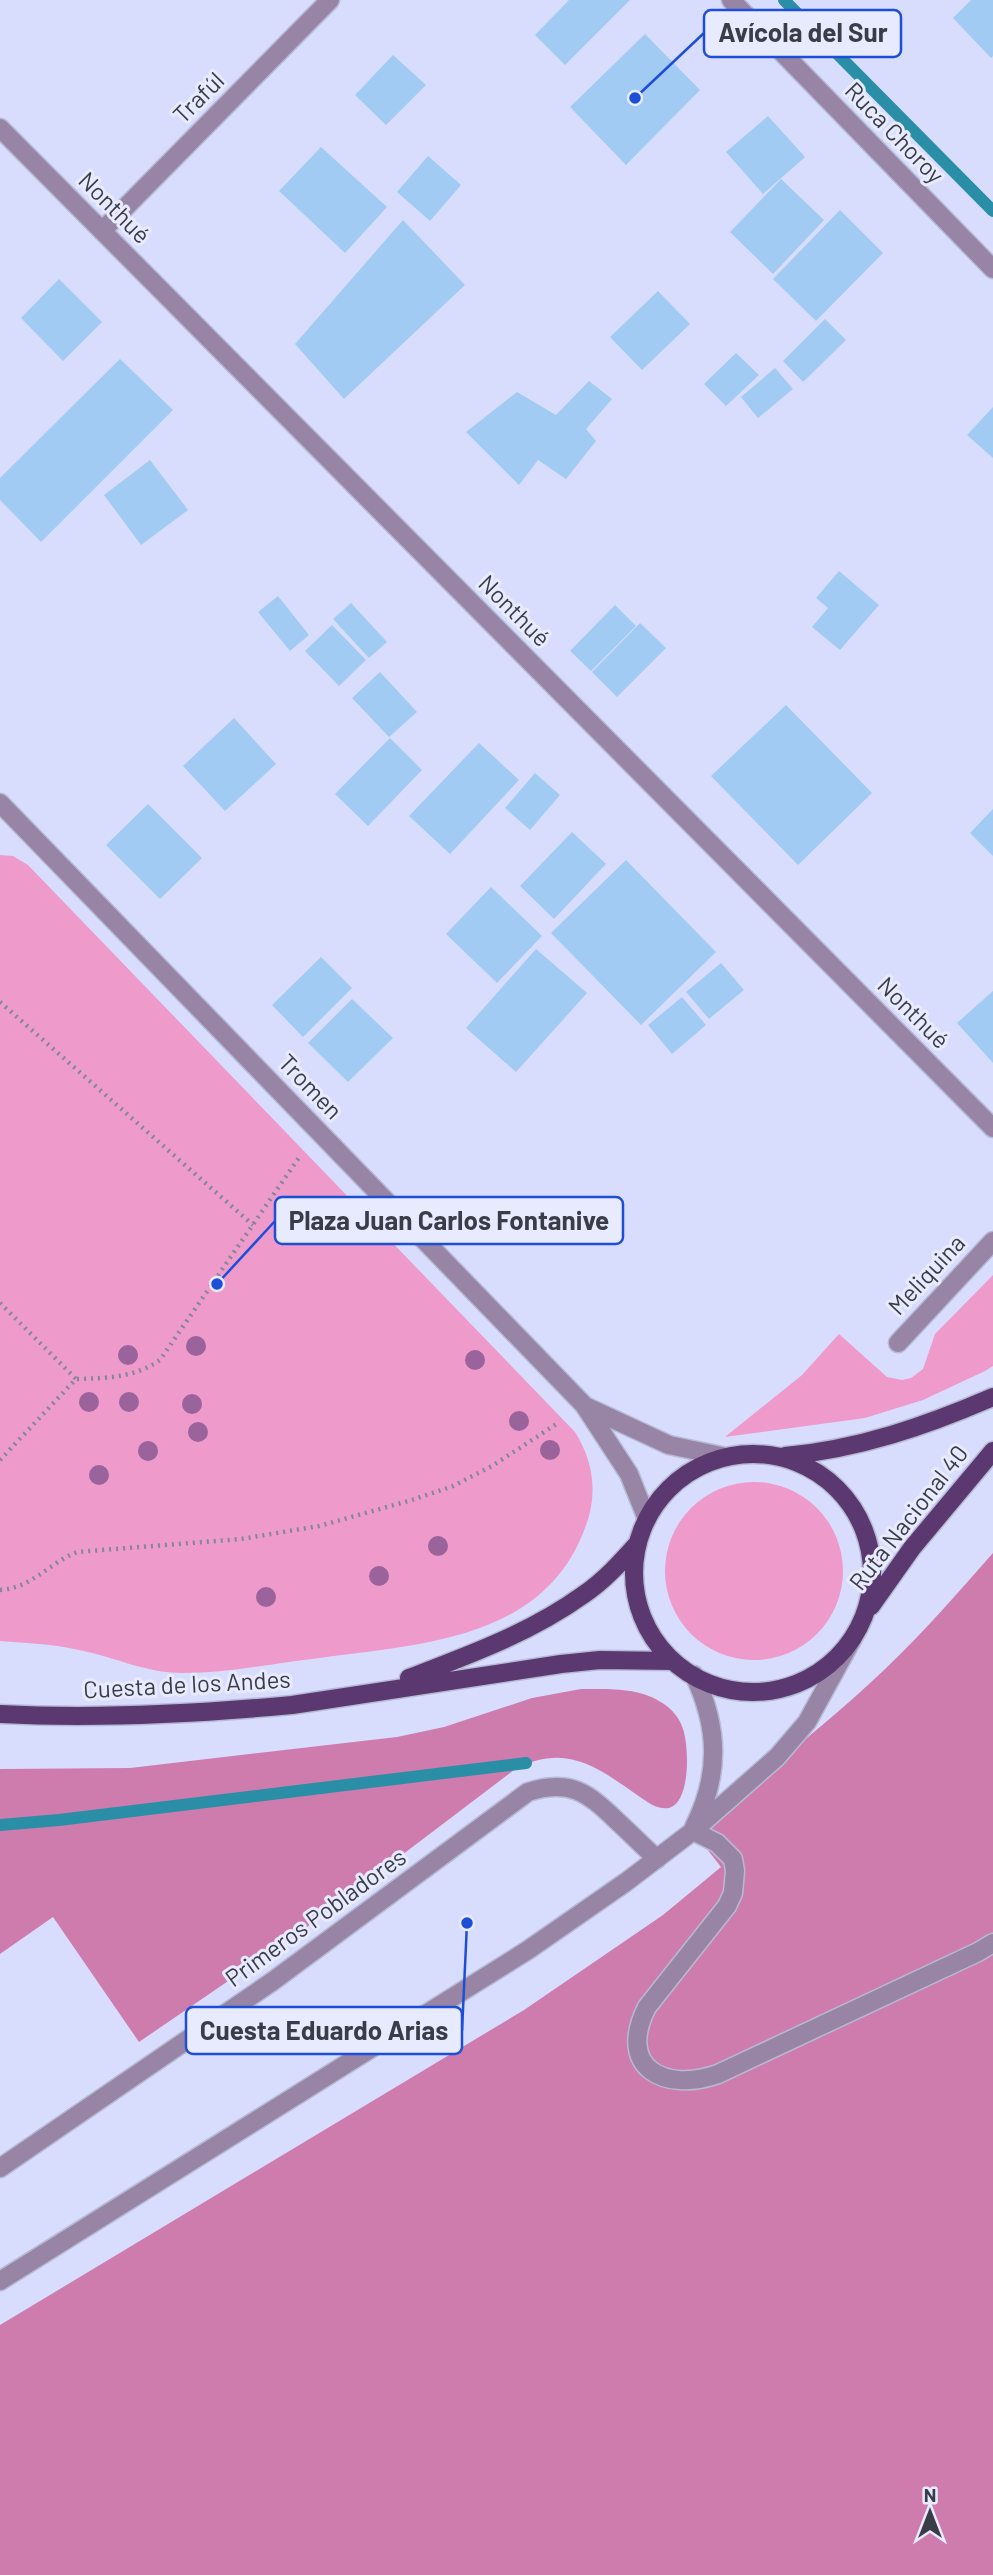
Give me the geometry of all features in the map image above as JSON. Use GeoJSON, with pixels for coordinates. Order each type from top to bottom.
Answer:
{"type":"FeatureCollection","features":[{"type":"Feature","properties":{"kind":"main road","name":"Ruta Nacional 40"},"geometry":{"type":"LineString","coordinates":[[778,1456],[828,1451],[895,1435],[993,1397]]}},
{"type":"Feature","properties":{"kind":"main road","name":"Ruta Nacional 40"},"geometry":{"type":"LineString","coordinates":[[865,1615],[912,1548],[993,1451]]}},
{"type":"Feature","properties":{"kind":"main road"},"geometry":{"type":"LineString","coordinates":[[752,1454],[778,1456],[802,1464],[824,1478],[843,1495],[858,1516],[868,1539],[872,1564],[871,1590],[865,1615],[853,1638],[837,1657],[816,1673],[793,1685],[768,1691],[743,1691],[717,1686],[673,1661],[656,1642],[643,1619],[636,1594],[634,1569],[638,1544],[647,1519],[661,1497],[679,1480],[702,1465],[726,1457],[752,1454]]}},
{"type":"Feature","properties":{"kind":"main road","name":"Cuesta de los Andes"},"geometry":{"type":"LineString","coordinates":[[376,1691],[482,1650],[552,1616],[586,1594],[638,1544]]}},
{"type":"Feature","properties":{"kind":"main road","name":"Cuesta de los Andes"},"geometry":{"type":"LineString","coordinates":[[0,1713],[166,1715],[292,1705],[600,1660],[673,1661]]}},
{"type":"Feature","properties":{"kind":"street","name":"Trafúl"},"geometry":{"type":"LineString","coordinates":[[102,231],[330,0]]}},
{"type":"Feature","properties":{"kind":"street","name":"Ruca Choroy"},"geometry":{"type":"LineString","coordinates":[[731,0],[993,270]]}},
{"type":"Feature","properties":{"kind":"street","name":"Nonthué"},"geometry":{"type":"LineString","coordinates":[[0,128],[993,1128]]}},
{"type":"Feature","properties":{"kind":"street","name":"Tromen"},"geometry":{"type":"LineString","coordinates":[[2,809],[584,1405],[626,1467],[647,1519]]}},
{"type":"Feature","properties":{"kind":"street","name":"Meliquina"},"geometry":{"type":"LineString","coordinates":[[898,1343],[993,1241]]}},
{"type":"Feature","properties":{"kind":"street","name":"Tromen"},"geometry":{"type":"LineString","coordinates":[[584,1405],[669,1445],[726,1457]]}},
{"type":"Feature","properties":{"kind":"street"},"geometry":{"type":"LineString","coordinates":[[0,2281],[539,1943],[657,1859],[761,1774],[794,1739],[820,1701],[853,1638]]}},
{"type":"Feature","properties":{"kind":"street"},"geometry":{"type":"LineString","coordinates":[[693,1830],[708,1793],[714,1752],[709,1710],[694,1675]]}},
{"type":"Feature","properties":{"kind":"street","name":"Primeros Pobladores"},"geometry":{"type":"LineString","coordinates":[[0,2168],[273,1982],[527,1792],[563,1786],[587,1793],[657,1859]]}},
{"type":"Feature","properties":{"kind":"street"},"geometry":{"type":"LineString","coordinates":[[693,1830],[726,1850],[733,1859],[736,1882],[727,1906],[647,2007],[642,2018],[636,2045],[639,2058],[660,2076],[689,2080],[718,2074],[993,1943]]}},
{"type":"Feature","properties":{"kind":"path"},"geometry":{"type":"LineString","coordinates":[[0,1002],[253,1225]]}},
{"type":"Feature","properties":{"kind":"path"},"geometry":{"type":"LineString","coordinates":[[0,1460],[76,1379],[130,1375],[147,1369],[160,1360],[304,1150]]}},
{"type":"Feature","properties":{"kind":"path"},"geometry":{"type":"LineString","coordinates":[[0,1303],[76,1379]]}},
{"type":"Feature","properties":{"kind":"path"},"geometry":{"type":"LineString","coordinates":[[0,1590],[17,1588],[31,1582],[64,1557],[77,1552],[266,1536],[319,1526],[412,1500],[453,1486],[482,1472],[564,1419]]}},
{"type":"Feature","properties":{"kind":"shaded area"},"geometry":{"type":"Polygon","coordinates":[[[0,855],[13,856],[28,865],[575,1432],[590,1467],[592,1503],[585,1528],[566,1565],[540,1594],[510,1615],[475,1630],[437,1640],[398,1648],[217,1671],[169,1672],[143,1668],[69,1648],[0,1641],[0,855]]]}},
{"type":"Feature","properties":{"kind":"shaded area"},"geometry":{"type":"Polygon","coordinates":[[[993,1275],[993,1366],[985,1371],[923,1400],[865,1418],[725,1437],[802,1375],[839,1334],[887,1377],[902,1380],[911,1378],[923,1369],[935,1334],[993,1275]]]}},
{"type":"Feature","properties":{"kind":"shaded area"},"geometry":{"type":"Polygon","coordinates":[[[754,1482],[788,1489],[817,1508],[836,1537],[843,1571],[836,1605],[817,1634],[788,1653],[754,1660],[720,1653],[691,1634],[672,1605],[665,1571],[672,1537],[691,1508],[720,1489],[754,1482]]]}},
{"type":"Feature","properties":{"kind":"shaded area"},"geometry":{"type":"Polygon","coordinates":[[[993,1553],[993,2575],[0,2575],[0,2325],[524,2010],[663,1915],[721,1867],[693,1831],[813,1733],[883,1671],[993,1553]]]}},
{"type":"Feature","properties":{"kind":"shaded area"},"geometry":{"type":"Polygon","coordinates":[[[581,1689],[624,1690],[645,1694],[664,1704],[676,1715],[685,1737],[687,1760],[685,1785],[676,1804],[669,1808],[657,1807],[595,1768],[565,1758],[533,1762],[514,1770],[307,1927],[139,2042],[53,1917],[0,1954],[0,1769],[130,1768],[397,1737],[444,1727],[532,1698],[581,1689]]]}},
{"type":"Feature","properties":{"kind":"building"},"geometry":{"type":"Polygon","coordinates":[[[569,0],[630,0],[565,65],[535,35],[569,0]]]}},
{"type":"Feature","properties":{"kind":"building"},"geometry":{"type":"Polygon","coordinates":[[[971,0],[993,0],[991,58],[953,18],[971,0]]]}},
{"type":"Feature","properties":{"kind":"building"},"geometry":{"type":"Polygon","coordinates":[[[645,34],[700,90],[626,165],[570,107],[645,34]]]}},
{"type":"Feature","properties":{"kind":"building"},"geometry":{"type":"Polygon","coordinates":[[[393,55],[426,85],[386,125],[355,95],[393,55]]]}},
{"type":"Feature","properties":{"kind":"building"},"geometry":{"type":"Polygon","coordinates":[[[768,116],[805,157],[763,194],[726,152],[768,116]]]}},
{"type":"Feature","properties":{"kind":"building"},"geometry":{"type":"Polygon","coordinates":[[[321,147],[387,207],[345,253],[279,191],[321,147]]]}},
{"type":"Feature","properties":{"kind":"building"},"geometry":{"type":"Polygon","coordinates":[[[428,156],[461,185],[430,221],[397,192],[428,156]]]}},
{"type":"Feature","properties":{"kind":"building"},"geometry":{"type":"Polygon","coordinates":[[[781,179],[824,220],[773,274],[730,232],[781,179]]]}},
{"type":"Feature","properties":{"kind":"building"},"geometry":{"type":"Polygon","coordinates":[[[840,210],[883,253],[816,321],[773,279],[840,210]]]}},
{"type":"Feature","properties":{"kind":"building"},"geometry":{"type":"Polygon","coordinates":[[[403,220],[465,285],[344,399],[295,344],[403,220]]]}},
{"type":"Feature","properties":{"kind":"building"},"geometry":{"type":"Polygon","coordinates":[[[59,279],[102,322],[63,361],[21,318],[59,279]]]}},
{"type":"Feature","properties":{"kind":"building"},"geometry":{"type":"Polygon","coordinates":[[[658,291],[690,324],[642,370],[610,337],[658,291]]]}},
{"type":"Feature","properties":{"kind":"building"},"geometry":{"type":"Polygon","coordinates":[[[825,319],[846,340],[803,382],[783,361],[825,319]]]}},
{"type":"Feature","properties":{"kind":"building"},"geometry":{"type":"Polygon","coordinates":[[[736,353],[759,375],[726,406],[704,384],[736,353]]]}},
{"type":"Feature","properties":{"kind":"building"},"geometry":{"type":"Polygon","coordinates":[[[120,359],[173,410],[41,542],[0,500],[0,478],[120,359]]]}},
{"type":"Feature","properties":{"kind":"building"},"geometry":{"type":"Polygon","coordinates":[[[775,368],[793,389],[758,418],[741,397],[775,368]]]}},
{"type":"Feature","properties":{"kind":"building"},"geometry":{"type":"Polygon","coordinates":[[[589,381],[612,399],[586,429],[596,441],[566,479],[538,460],[519,485],[466,432],[517,392],[556,415],[589,381]]]}},
{"type":"Feature","properties":{"kind":"building"},"geometry":{"type":"Polygon","coordinates":[[[993,407],[993,458],[967,435],[993,407]]]}},
{"type":"Feature","properties":{"kind":"building"},"geometry":{"type":"Polygon","coordinates":[[[150,460],[188,510],[141,545],[104,495],[150,460]]]}},
{"type":"Feature","properties":{"kind":"building"},"geometry":{"type":"Polygon","coordinates":[[[839,571],[879,605],[840,650],[812,627],[828,608],[816,598],[839,571]]]}},
{"type":"Feature","properties":{"kind":"building"},"geometry":{"type":"Polygon","coordinates":[[[278,596],[309,635],[290,651],[258,612],[278,596]]]}},
{"type":"Feature","properties":{"kind":"building"},"geometry":{"type":"Polygon","coordinates":[[[351,603],[387,642],[369,658],[333,619],[351,603]]]}},
{"type":"Feature","properties":{"kind":"building"},"geometry":{"type":"Polygon","coordinates":[[[615,605],[636,626],[591,671],[570,651],[615,605]]]}},
{"type":"Feature","properties":{"kind":"building"},"geometry":{"type":"Polygon","coordinates":[[[640,623],[666,648],[617,697],[592,672],[640,623]]]}},
{"type":"Feature","properties":{"kind":"building"},"geometry":{"type":"Polygon","coordinates":[[[332,625],[366,660],[339,686],[305,651],[332,625]]]}},
{"type":"Feature","properties":{"kind":"building"},"geometry":{"type":"Polygon","coordinates":[[[380,672],[417,712],[389,737],[352,698],[380,672]]]}},
{"type":"Feature","properties":{"kind":"building"},"geometry":{"type":"Polygon","coordinates":[[[786,705],[872,793],[798,865],[711,776],[786,705]]]}},
{"type":"Feature","properties":{"kind":"building"},"geometry":{"type":"Polygon","coordinates":[[[234,718],[276,764],[225,811],[183,766],[234,718]]]}},
{"type":"Feature","properties":{"kind":"building"},"geometry":{"type":"Polygon","coordinates":[[[390,738],[422,770],[368,826],[335,794],[390,738]]]}},
{"type":"Feature","properties":{"kind":"building"},"geometry":{"type":"Polygon","coordinates":[[[479,743],[519,780],[450,854],[409,816],[479,743]]]}},
{"type":"Feature","properties":{"kind":"building"},"geometry":{"type":"Polygon","coordinates":[[[535,773],[560,795],[530,830],[505,808],[535,773]]]}},
{"type":"Feature","properties":{"kind":"building"},"geometry":{"type":"Polygon","coordinates":[[[148,804],[202,858],[160,899],[106,845],[148,804]]]}},
{"type":"Feature","properties":{"kind":"building"},"geometry":{"type":"Polygon","coordinates":[[[993,809],[993,856],[970,833],[993,809]]]}},
{"type":"Feature","properties":{"kind":"building"},"geometry":{"type":"Polygon","coordinates":[[[572,832],[606,864],[554,919],[520,886],[572,832]]]}},
{"type":"Feature","properties":{"kind":"building"},"geometry":{"type":"Polygon","coordinates":[[[626,860],[716,952],[641,1025],[551,933],[626,860]]]}},
{"type":"Feature","properties":{"kind":"building"},"geometry":{"type":"Polygon","coordinates":[[[491,887],[542,936],[497,983],[446,934],[491,887]]]}},
{"type":"Feature","properties":{"kind":"building"},"geometry":{"type":"Polygon","coordinates":[[[536,949],[587,993],[516,1072],[466,1028],[536,949]]]}},
{"type":"Feature","properties":{"kind":"building"},"geometry":{"type":"Polygon","coordinates":[[[321,957],[352,988],[303,1037],[272,1005],[321,957]]]}},
{"type":"Feature","properties":{"kind":"building"},"geometry":{"type":"Polygon","coordinates":[[[721,963],[744,990],[709,1019],[686,992],[721,963]]]}},
{"type":"Feature","properties":{"kind":"building"},"geometry":{"type":"Polygon","coordinates":[[[993,991],[993,1063],[957,1023],[993,991]]]}},
{"type":"Feature","properties":{"kind":"building"},"geometry":{"type":"Polygon","coordinates":[[[682,997],[706,1025],[672,1054],[648,1025],[682,997]]]}},
{"type":"Feature","properties":{"kind":"building"},"geometry":{"type":"Polygon","coordinates":[[[352,999],[393,1038],[348,1082],[308,1043],[352,999]]]}},
{"type":"Feature","properties":{"kind":"waterway"},"geometry":{"type":"LineString","coordinates":[[784,0],[993,211]]}},
{"type":"Feature","properties":{"kind":"waterway"},"geometry":{"type":"LineString","coordinates":[[0,1825],[526,1763]]}},
{"type":"Feature","properties":{"kind":"place","name":"Avícola del Sur"},"geometry":{"type":"Point","coordinates":[635,98]}},
{"type":"Feature","properties":{"kind":"place","name":"Plaza Juan Carlos Fontanive"},"geometry":{"type":"Point","coordinates":[217,1284]}},
{"type":"Feature","properties":{"kind":"place","name":"Cuesta Eduardo Arias"},"geometry":{"type":"Point","coordinates":[467,1923]}}]}
